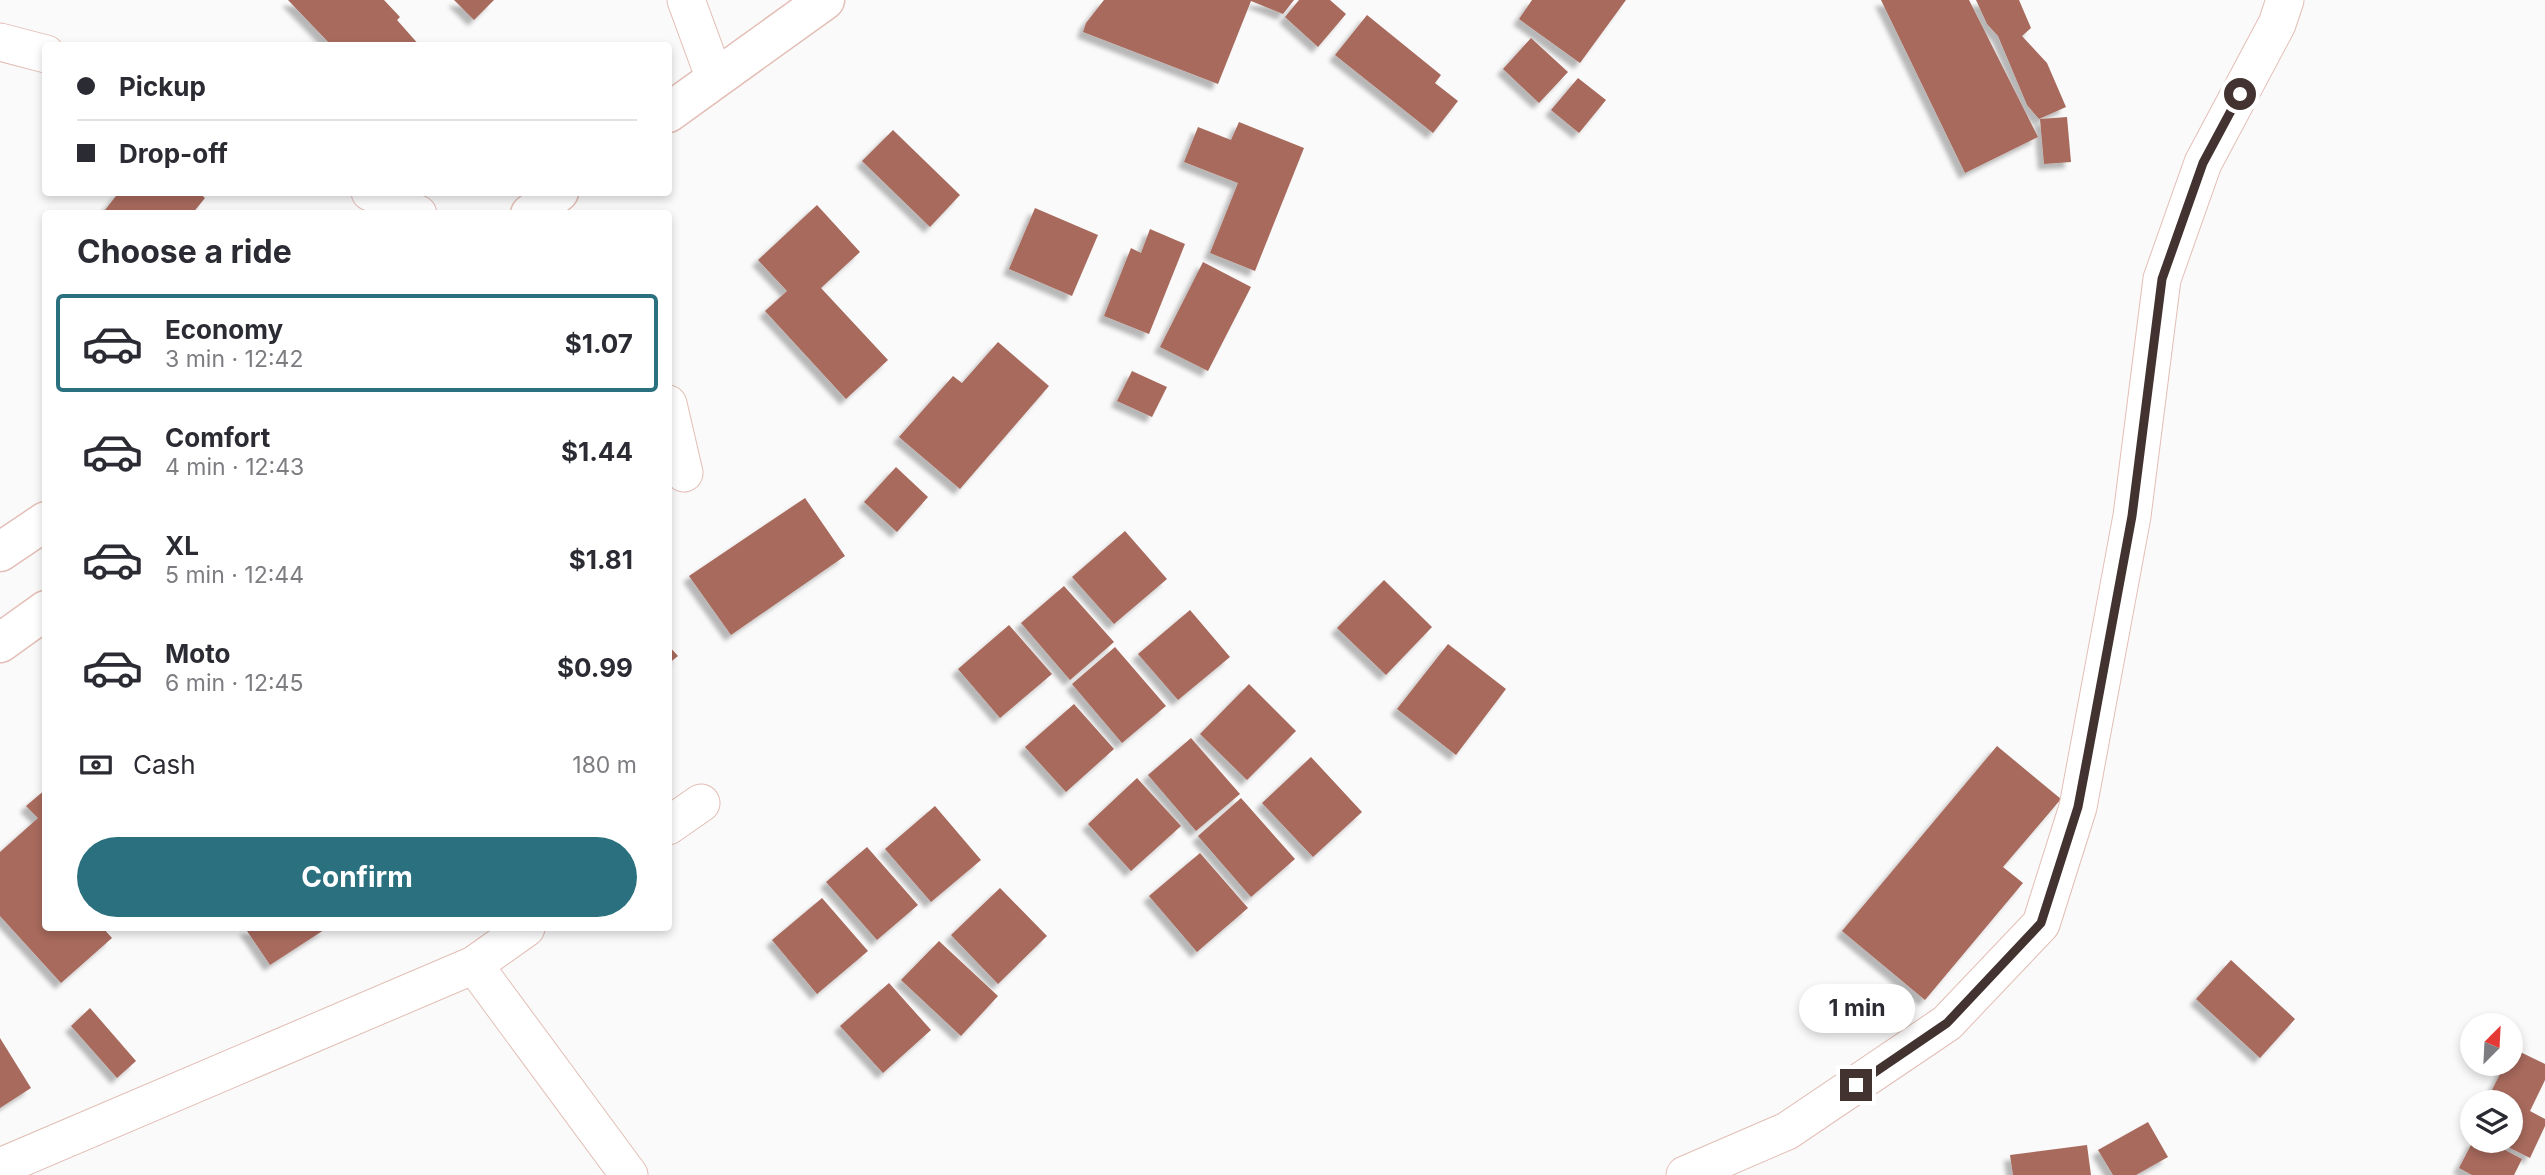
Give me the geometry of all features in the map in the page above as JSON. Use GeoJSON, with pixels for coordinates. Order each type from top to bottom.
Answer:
{"type":"FeatureCollection","features":[{"type":"Feature","properties":{"kind":"highway"},"geometry":{"type":"LineString","coordinates":[[672,110],[825,0]]}},
{"type":"Feature","properties":{"kind":"highway"},"geometry":{"type":"LineString","coordinates":[[535,210],[554,196]]}},
{"type":"Feature","properties":{"kind":"highway"},"geometry":{"type":"LineString","coordinates":[[0,552],[42,524]]}},
{"type":"Feature","properties":{"kind":"highway"},"geometry":{"type":"LineString","coordinates":[[0,643],[42,613]]}},
{"type":"Feature","properties":{"kind":"street"},"geometry":{"type":"LineString","coordinates":[[686,0],[715,79]]}},
{"type":"Feature","properties":{"kind":"street"},"geometry":{"type":"LineString","coordinates":[[1685,1175],[1787,1132],[1947,1023],[2041,923],[2078,807],[2132,516],[2162,279],[2203,163],[2277,24],[2285,0]]}},
{"type":"Feature","properties":{"kind":"street"},"geometry":{"type":"LineString","coordinates":[[0,42],[42,53]]}},
{"type":"Feature","properties":{"kind":"street"},"geometry":{"type":"LineString","coordinates":[[379,196],[409,210]]}},
{"type":"Feature","properties":{"kind":"street"},"geometry":{"type":"LineString","coordinates":[[672,421],[684,473]]}},
{"type":"Feature","properties":{"kind":"street"},"geometry":{"type":"LineString","coordinates":[[672,823],[702,803]]}},
{"type":"Feature","properties":{"kind":"street"},"geometry":{"type":"LineString","coordinates":[[0,1167],[474,965],[522,931]]}},
{"type":"Feature","properties":{"kind":"street"},"geometry":{"type":"LineString","coordinates":[[474,965],[629,1175]]}},
{"type":"Feature","properties":{"kind":"building"},"geometry":{"type":"Polygon","coordinates":[[[288,0],[384,0],[400,17],[397,20],[416,42],[328,42],[288,0]]]}},
{"type":"Feature","properties":{"kind":"building"},"geometry":{"type":"Polygon","coordinates":[[[454,0],[494,0],[474,20],[454,0]]]}},
{"type":"Feature","properties":{"kind":"building"},"geometry":{"type":"Polygon","coordinates":[[[1104,0],[1294,0],[1283,14],[1251,1],[1218,84],[1083,32],[1086,23],[1104,0]]]}},
{"type":"Feature","properties":{"kind":"building"},"geometry":{"type":"Polygon","coordinates":[[[1299,0],[1330,0],[1346,14],[1318,47],[1285,17],[1299,0]]]}},
{"type":"Feature","properties":{"kind":"building"},"geometry":{"type":"Polygon","coordinates":[[[1532,0],[1626,0],[1580,63],[1519,19],[1532,0]]]}},
{"type":"Feature","properties":{"kind":"building"},"geometry":{"type":"Polygon","coordinates":[[[1881,0],[1969,0],[2038,137],[1965,173],[1881,0]]]}},
{"type":"Feature","properties":{"kind":"building"},"geometry":{"type":"Polygon","coordinates":[[[1976,0],[2019,0],[2031,28],[2022,36],[2047,63],[2066,107],[2039,119],[2027,105],[1998,36],[1987,24],[1976,0]]]}},
{"type":"Feature","properties":{"kind":"building"},"geometry":{"type":"Polygon","coordinates":[[[1367,15],[1441,75],[1435,83],[1458,101],[1433,133],[1335,55],[1367,15]]]}},
{"type":"Feature","properties":{"kind":"building"},"geometry":{"type":"Polygon","coordinates":[[[1531,38],[1568,72],[1539,103],[1503,69],[1531,38]]]}},
{"type":"Feature","properties":{"kind":"building"},"geometry":{"type":"Polygon","coordinates":[[[1578,78],[1606,100],[1579,133],[1551,110],[1578,78]]]}},
{"type":"Feature","properties":{"kind":"building"},"geometry":{"type":"Polygon","coordinates":[[[2067,117],[2071,162],[2044,164],[2040,119],[2067,117]]]}},
{"type":"Feature","properties":{"kind":"building"},"geometry":{"type":"Polygon","coordinates":[[[1239,122],[1304,148],[1255,271],[1210,253],[1238,183],[1184,162],[1198,127],[1231,140],[1239,122]]]}},
{"type":"Feature","properties":{"kind":"building"},"geometry":{"type":"Polygon","coordinates":[[[893,130],[960,195],[930,227],[862,161],[893,130]]]}},
{"type":"Feature","properties":{"kind":"building"},"geometry":{"type":"Polygon","coordinates":[[[116,196],[205,198],[195,210],[105,210],[116,196]]]}},
{"type":"Feature","properties":{"kind":"building"},"geometry":{"type":"Polygon","coordinates":[[[817,205],[860,252],[821,288],[888,360],[846,399],[765,311],[787,291],[758,260],[817,205]]]}},
{"type":"Feature","properties":{"kind":"building"},"geometry":{"type":"Polygon","coordinates":[[[1035,208],[1098,235],[1072,296],[1009,269],[1035,208]]]}},
{"type":"Feature","properties":{"kind":"building"},"geometry":{"type":"Polygon","coordinates":[[[1150,229],[1185,244],[1149,334],[1104,316],[1131,248],[1141,253],[1150,229]]]}},
{"type":"Feature","properties":{"kind":"building"},"geometry":{"type":"Polygon","coordinates":[[[1203,262],[1251,287],[1208,371],[1160,347],[1203,262]]]}},
{"type":"Feature","properties":{"kind":"building"},"geometry":{"type":"Polygon","coordinates":[[[998,342],[1049,386],[960,489],[899,437],[953,376],[962,383],[998,342]]]}},
{"type":"Feature","properties":{"kind":"building"},"geometry":{"type":"Polygon","coordinates":[[[1132,371],[1167,387],[1152,417],[1117,401],[1132,371]]]}},
{"type":"Feature","properties":{"kind":"building"},"geometry":{"type":"Polygon","coordinates":[[[896,467],[928,497],[897,532],[864,502],[896,467]]]}},
{"type":"Feature","properties":{"kind":"building"},"geometry":{"type":"Polygon","coordinates":[[[805,498],[845,556],[731,635],[689,576],[805,498]]]}},
{"type":"Feature","properties":{"kind":"building"},"geometry":{"type":"Polygon","coordinates":[[[1125,531],[1167,579],[1114,624],[1072,577],[1125,531]]]}},
{"type":"Feature","properties":{"kind":"building"},"geometry":{"type":"Polygon","coordinates":[[[1384,580],[1432,627],[1386,675],[1337,628],[1384,580]]]}},
{"type":"Feature","properties":{"kind":"building"},"geometry":{"type":"Polygon","coordinates":[[[1064,586],[1114,642],[1070,680],[1021,623],[1064,586]]]}},
{"type":"Feature","properties":{"kind":"building"},"geometry":{"type":"Polygon","coordinates":[[[1190,610],[1230,657],[1178,700],[1138,654],[1190,610]]]}},
{"type":"Feature","properties":{"kind":"building"},"geometry":{"type":"Polygon","coordinates":[[[1009,625],[1052,674],[1000,718],[958,669],[1009,625]]]}},
{"type":"Feature","properties":{"kind":"building"},"geometry":{"type":"Polygon","coordinates":[[[1448,644],[1506,689],[1456,755],[1397,709],[1448,644]]]}},
{"type":"Feature","properties":{"kind":"building"},"geometry":{"type":"Polygon","coordinates":[[[1115,647],[1166,706],[1122,743],[1072,684],[1115,647]]]}},
{"type":"Feature","properties":{"kind":"building"},"geometry":{"type":"Polygon","coordinates":[[[672,649],[678,656],[672,661],[672,649]]]}},
{"type":"Feature","properties":{"kind":"building"},"geometry":{"type":"Polygon","coordinates":[[[1249,684],[1296,731],[1247,780],[1200,734],[1249,684]]]}},
{"type":"Feature","properties":{"kind":"building"},"geometry":{"type":"Polygon","coordinates":[[[1074,704],[1114,749],[1066,792],[1025,747],[1074,704]]]}},
{"type":"Feature","properties":{"kind":"building"},"geometry":{"type":"Polygon","coordinates":[[[1191,738],[1240,794],[1196,831],[1148,775],[1191,738]]]}},
{"type":"Feature","properties":{"kind":"building"},"geometry":{"type":"Polygon","coordinates":[[[1997,746],[2061,799],[2003,867],[2023,883],[1925,1000],[1842,931],[1997,746]]]}},
{"type":"Feature","properties":{"kind":"building"},"geometry":{"type":"Polygon","coordinates":[[[1311,757],[1362,812],[1313,857],[1262,803],[1311,757]]]}},
{"type":"Feature","properties":{"kind":"building"},"geometry":{"type":"Polygon","coordinates":[[[1137,778],[1181,826],[1131,871],[1088,824],[1137,778]]]}},
{"type":"Feature","properties":{"kind":"building"},"geometry":{"type":"Polygon","coordinates":[[[42,792],[42,931],[106,931],[112,938],[61,983],[0,916],[0,852],[38,818],[26,806],[42,792]]]}},
{"type":"Feature","properties":{"kind":"building"},"geometry":{"type":"Polygon","coordinates":[[[1241,798],[1295,859],[1251,897],[1198,836],[1241,798]]]}},
{"type":"Feature","properties":{"kind":"building"},"geometry":{"type":"Polygon","coordinates":[[[935,806],[981,860],[931,902],[885,849],[935,806]]]}},
{"type":"Feature","properties":{"kind":"building"},"geometry":{"type":"Polygon","coordinates":[[[867,847],[918,905],[877,940],[826,882],[867,847]]]}},
{"type":"Feature","properties":{"kind":"building"},"geometry":{"type":"Polygon","coordinates":[[[1200,853],[1248,908],[1197,952],[1149,896],[1200,853]]]}},
{"type":"Feature","properties":{"kind":"building"},"geometry":{"type":"Polygon","coordinates":[[[1000,888],[1047,936],[998,984],[951,935],[1000,888]]]}},
{"type":"Feature","properties":{"kind":"building"},"geometry":{"type":"Polygon","coordinates":[[[822,898],[868,951],[817,994],[772,940],[822,898]]]}},
{"type":"Feature","properties":{"kind":"building"},"geometry":{"type":"Polygon","coordinates":[[[247,931],[322,931],[270,965],[247,931]]]}},
{"type":"Feature","properties":{"kind":"building"},"geometry":{"type":"Polygon","coordinates":[[[939,941],[998,996],[961,1036],[901,980],[939,941]]]}},
{"type":"Feature","properties":{"kind":"building"},"geometry":{"type":"Polygon","coordinates":[[[2231,960],[2295,1019],[2260,1058],[2196,999],[2231,960]]]}},
{"type":"Feature","properties":{"kind":"building"},"geometry":{"type":"Polygon","coordinates":[[[889,983],[931,1030],[883,1073],[840,1026],[889,983]]]}},
{"type":"Feature","properties":{"kind":"building"},"geometry":{"type":"Polygon","coordinates":[[[90,1008],[136,1061],[117,1078],[71,1026],[90,1008]]]}},
{"type":"Feature","properties":{"kind":"building"},"geometry":{"type":"Polygon","coordinates":[[[0,1038],[31,1088],[0,1108],[0,1038]]]}},
{"type":"Feature","properties":{"kind":"building"},"geometry":{"type":"Polygon","coordinates":[[[2524,1054],[2545,1064],[2545,1080],[2530,1111],[2545,1119],[2545,1126],[2530,1158],[2520,1153],[2523,1153],[2523,1090],[2492,1090],[2499,1076],[2524,1076],[2524,1054]]]}},
{"type":"Feature","properties":{"kind":"building"},"geometry":{"type":"Polygon","coordinates":[[[2148,1122],[2168,1157],[2136,1175],[2113,1175],[2098,1150],[2148,1122]]]}},
{"type":"Feature","properties":{"kind":"building"},"geometry":{"type":"Polygon","coordinates":[[[2087,1145],[2091,1175],[2013,1175],[2010,1155],[2087,1145]]]}},
{"type":"Feature","properties":{"kind":"building"},"geometry":{"type":"Polygon","coordinates":[[[2467,1153],[2511,1153],[2522,1159],[2514,1175],[2472,1175],[2459,1168],[2467,1153]]]}},
{"type":"Feature","properties":{"kind":"route"},"geometry":{"type":"LineString","coordinates":[[1856,1085],[1947,1023],[2041,923],[2078,807],[2088,754],[2132,516],[2162,279],[2203,163],[2240,94]]}}]}
